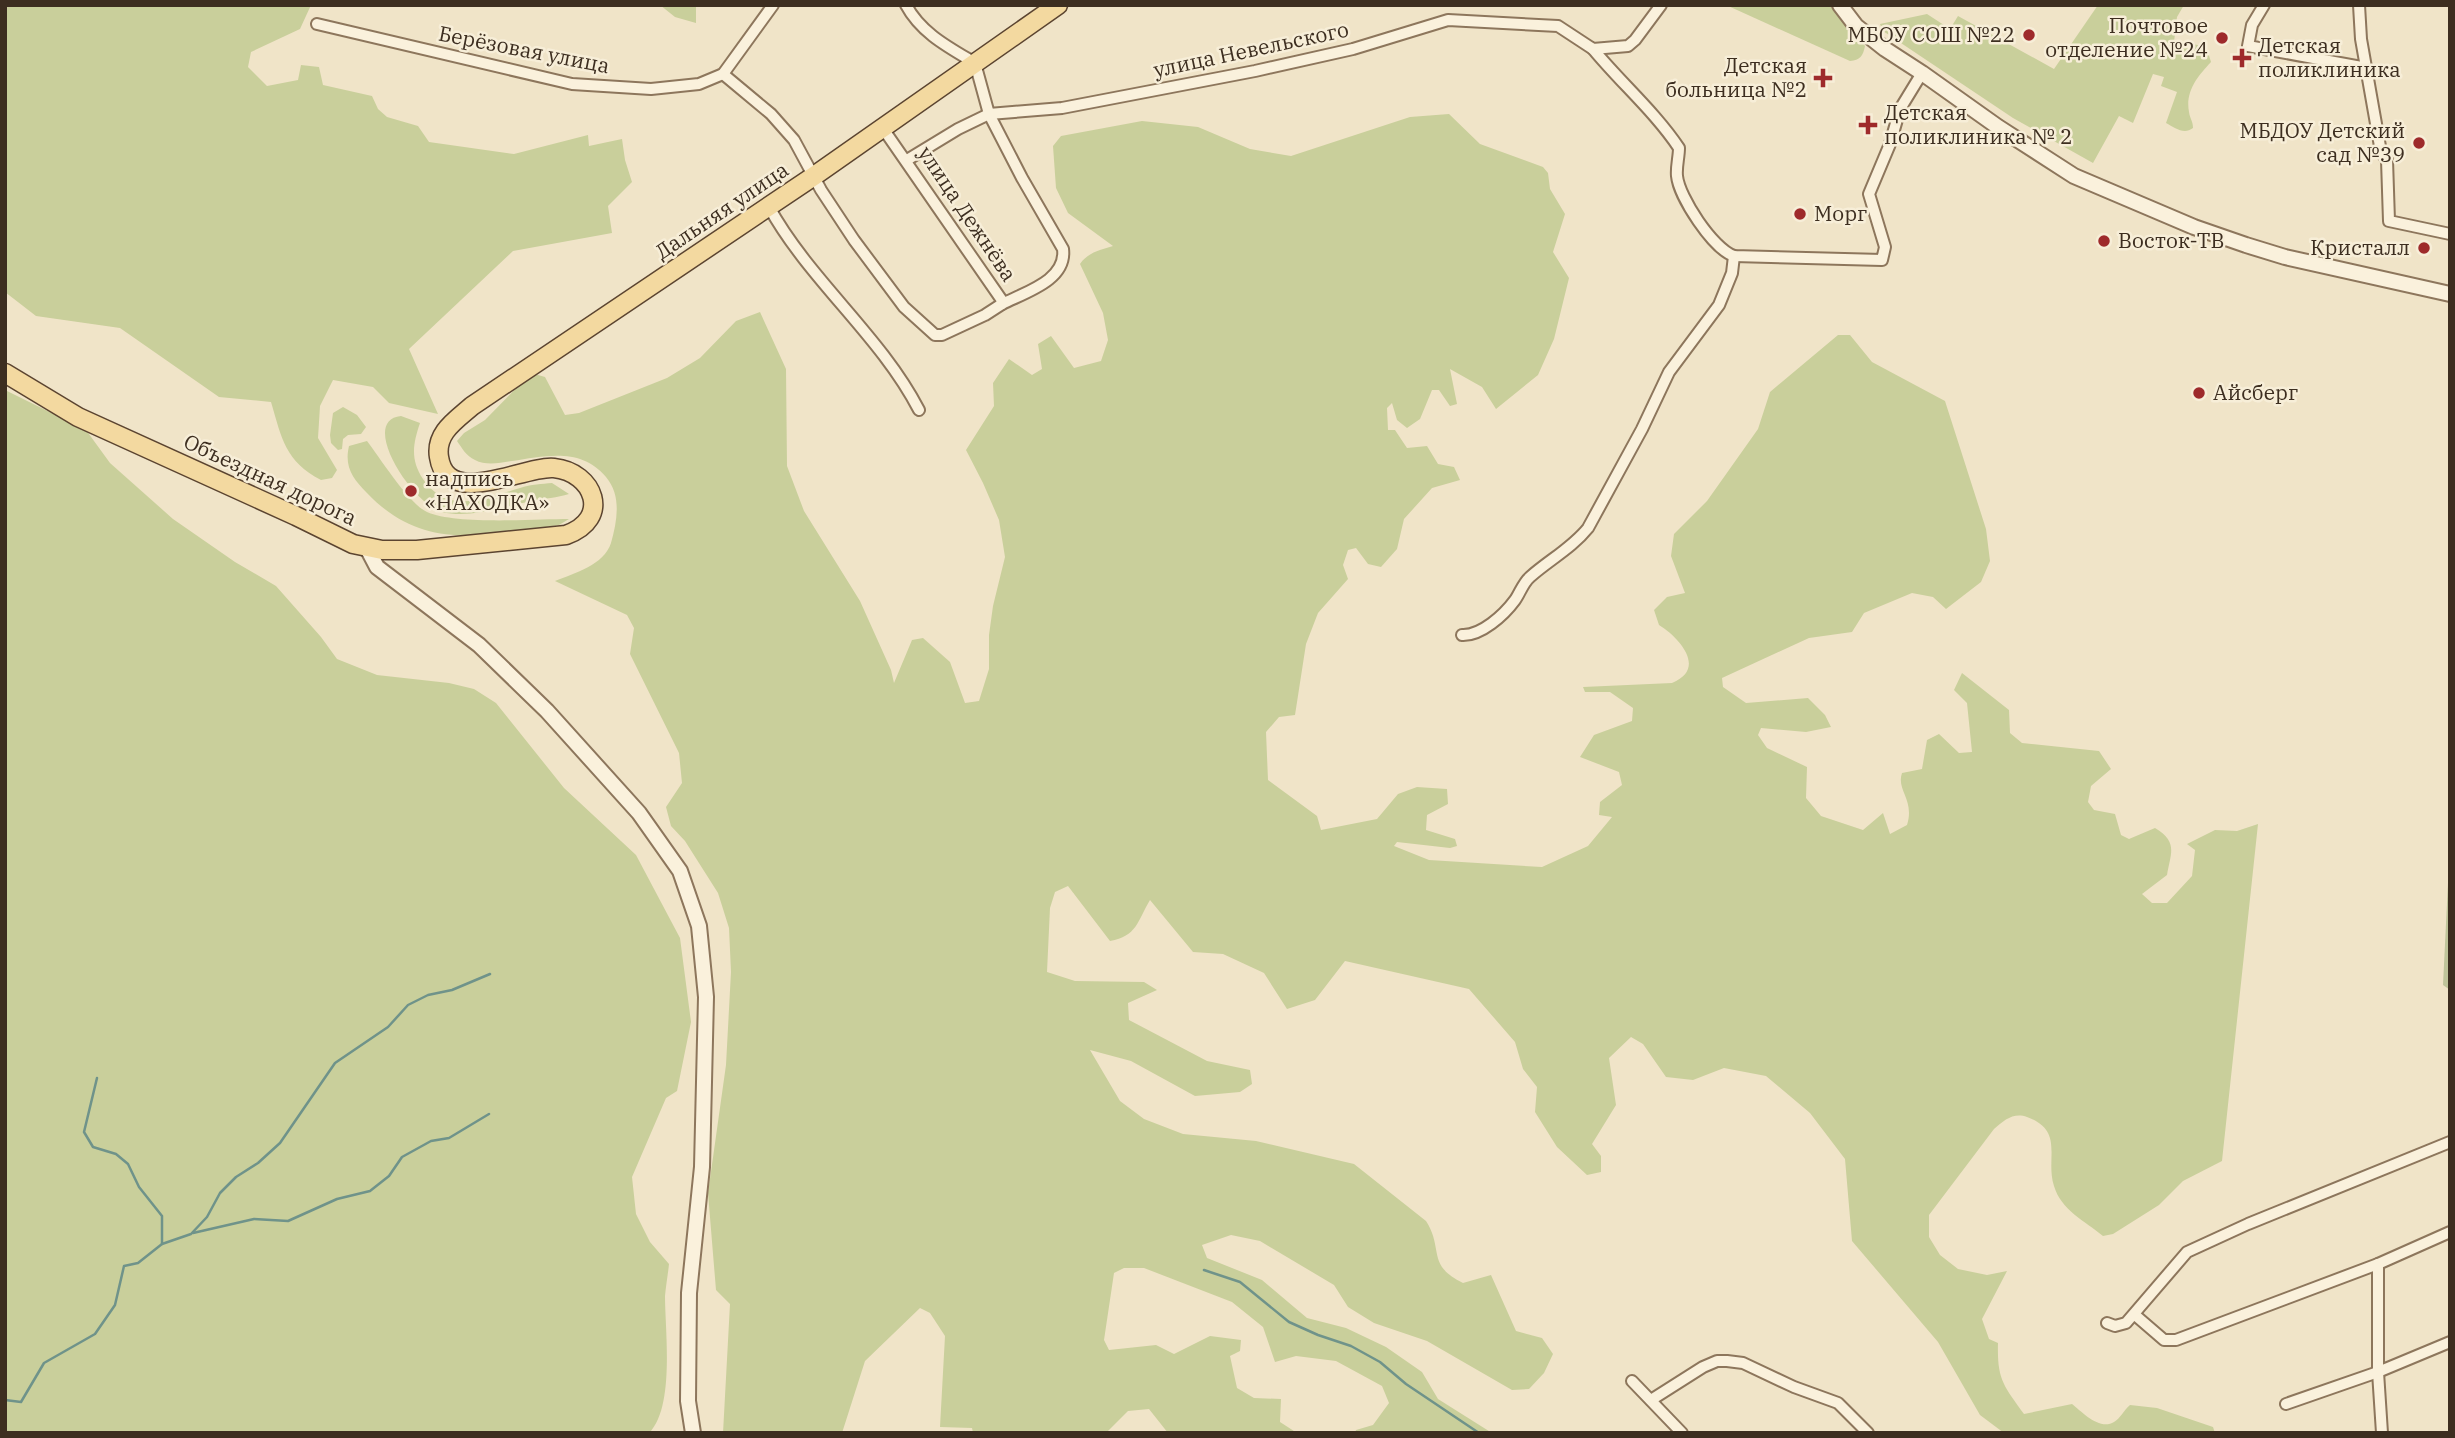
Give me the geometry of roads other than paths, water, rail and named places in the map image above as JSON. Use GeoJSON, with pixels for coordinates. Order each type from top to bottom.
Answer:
{"type":"FeatureCollection","features":[{"type":"Feature","properties":{"kind":"main road","name":"Дальняя улица"},"geometry":{"type":"LineString","coordinates":[[443,470],[438,455],[440,438],[445,430],[472,406],[769,207],[1058,5]]}},
{"type":"Feature","properties":{"kind":"main road","name":"Объездная дорога"},"geometry":{"type":"LineString","coordinates":[[5,373],[78,416],[353,544],[367,548],[416,550],[566,535],[586,525],[592,513],[592,496],[584,481],[564,470],[538,469],[493,481],[472,483],[455,480],[443,470]]}},
{"type":"Feature","properties":{"kind":"street"},"geometry":{"type":"LineString","coordinates":[[773,5],[723,74],[771,114],[794,140],[814,176]]}},
{"type":"Feature","properties":{"kind":"street"},"geometry":{"type":"LineString","coordinates":[[906,5],[919,24],[936,39],[975,63],[989,114],[1021,178],[1063,248],[1064,259],[1056,275],[1002,304]]}},
{"type":"Feature","properties":{"kind":"street"},"geometry":{"type":"LineString","coordinates":[[1593,49],[1628,46],[1661,5]]}},
{"type":"Feature","properties":{"kind":"street"},"geometry":{"type":"LineString","coordinates":[[1840,5],[1868,37],[2053,164],[2100,187],[2194,227],[2259,249],[2450,294]]}},
{"type":"Feature","properties":{"kind":"street"},"geometry":{"type":"LineString","coordinates":[[2264,5],[2252,25],[2248,46],[2367,68]]}},
{"type":"Feature","properties":{"kind":"street"},"geometry":{"type":"LineString","coordinates":[[2360,5],[2361,39],[2381,152],[2387,160],[2389,221],[2450,234]]}},
{"type":"Feature","properties":{"kind":"street","name":"улица Невельского"},"geometry":{"type":"LineString","coordinates":[[989,114],[1062,108],[1255,71],[1353,49],[1447,20],[1558,26],[1593,49],[1664,125],[1679,148],[1676,175],[1681,192],[1721,250],[1734,256]]}},
{"type":"Feature","properties":{"kind":"street","name":"Берёзовая улица"},"geometry":{"type":"LineString","coordinates":[[317,24],[572,84],[651,89],[699,84],[723,74]]}},
{"type":"Feature","properties":{"kind":"street"},"geometry":{"type":"LineString","coordinates":[[1462,635],[1472,636],[1497,619],[1514,602],[1527,579],[1578,541],[1588,528],[1642,429],[1669,372],[1719,305],[1731,273],[1734,256],[1882,260],[1885,247],[1869,194],[1890,144],[1900,109],[1923,73]]}},
{"type":"Feature","properties":{"kind":"street"},"geometry":{"type":"LineString","coordinates":[[907,160],[989,114]]}},
{"type":"Feature","properties":{"kind":"street","name":"улица Дежнёва"},"geometry":{"type":"LineString","coordinates":[[814,176],[854,240],[904,307],[935,335],[942,335],[1002,304],[989,280],[882,127]]}},
{"type":"Feature","properties":{"kind":"street"},"geometry":{"type":"LineString","coordinates":[[769,207],[806,263],[906,385],[919,410]]}},
{"type":"Feature","properties":{"kind":"street"},"geometry":{"type":"LineString","coordinates":[[367,548],[377,567],[479,645],[547,711],[639,813],[680,871],[699,926],[706,997],[702,1167],[689,1293],[688,1401],[693,1433]]}},
{"type":"Feature","properties":{"kind":"street"},"geometry":{"type":"LineString","coordinates":[[2107,1323],[2115,1326],[2126,1323],[2187,1252],[2260,1219],[2450,1142]]}},
{"type":"Feature","properties":{"kind":"street"},"geometry":{"type":"LineString","coordinates":[[2135,1315],[2164,1340],[2176,1340],[2378,1264],[2450,1233]]}},
{"type":"Feature","properties":{"kind":"street"},"geometry":{"type":"LineString","coordinates":[[2378,1264],[2378,1372],[2382,1433]]}},
{"type":"Feature","properties":{"kind":"street"},"geometry":{"type":"LineString","coordinates":[[2286,1404],[2378,1372],[2450,1342]]}},
{"type":"Feature","properties":{"kind":"street"},"geometry":{"type":"LineString","coordinates":[[1651,1400],[1717,1361],[1743,1363],[1794,1387],[1838,1403],[1868,1433]]}},
{"type":"Feature","properties":{"kind":"street"},"geometry":{"type":"LineString","coordinates":[[1632,1381],[1682,1433]]}},
{"type":"Feature","properties":{"kind":"waterway"},"geometry":{"type":"LineString","coordinates":[[5,1400],[21,1402],[44,1363],[95,1334],[115,1305],[124,1266],[138,1263],[162,1244],[191,1234],[207,1217],[220,1193],[280,1143],[335,1063],[388,1027],[408,1005],[428,995],[452,990],[490,974]]}},
{"type":"Feature","properties":{"kind":"waterway"},"geometry":{"type":"LineString","coordinates":[[97,1078],[84,1132],[93,1147],[116,1154],[128,1164],[139,1187],[162,1216],[162,1244]]}},
{"type":"Feature","properties":{"kind":"waterway"},"geometry":{"type":"LineString","coordinates":[[193,1233],[254,1219],[288,1221],[337,1199],[370,1191],[389,1176],[402,1157],[431,1141],[449,1138],[489,1114]]}},
{"type":"Feature","properties":{"kind":"waterway"},"geometry":{"type":"LineString","coordinates":[[1204,1270],[1240,1282],[1289,1322],[1351,1346],[1380,1362],[1406,1384],[1479,1433]]}},
{"type":"Feature","properties":{"kind":"place","name":"МБОУ СОШ №22"},"geometry":{"type":"Point","coordinates":[2029,35]}},
{"type":"Feature","properties":{"kind":"place","name":"Почтовое отделение №24"},"geometry":{"type":"Point","coordinates":[2222,38]}},
{"type":"Feature","properties":{"kind":"place","name":"Детская поликлиника"},"geometry":{"type":"Point","coordinates":[2242,58]}},
{"type":"Feature","properties":{"kind":"place","name":"Детская больница №2"},"geometry":{"type":"Point","coordinates":[1823,78]}},
{"type":"Feature","properties":{"kind":"place","name":"Детская поликлиника № 2"},"geometry":{"type":"Point","coordinates":[1868,125]}},
{"type":"Feature","properties":{"kind":"place","name":"МБДОУ Детский сад №39"},"geometry":{"type":"Point","coordinates":[2419,143]}},
{"type":"Feature","properties":{"kind":"place","name":"Морг"},"geometry":{"type":"Point","coordinates":[1800,214]}},
{"type":"Feature","properties":{"kind":"place","name":"Восток-ТВ"},"geometry":{"type":"Point","coordinates":[2104,241]}},
{"type":"Feature","properties":{"kind":"place","name":"Кристалл"},"geometry":{"type":"Point","coordinates":[2424,248]}},
{"type":"Feature","properties":{"kind":"place","name":"Айсберг"},"geometry":{"type":"Point","coordinates":[2199,393]}},
{"type":"Feature","properties":{"kind":"place","name":"надпись «НАХОДКА»"},"geometry":{"type":"Point","coordinates":[411,491]}}]}
